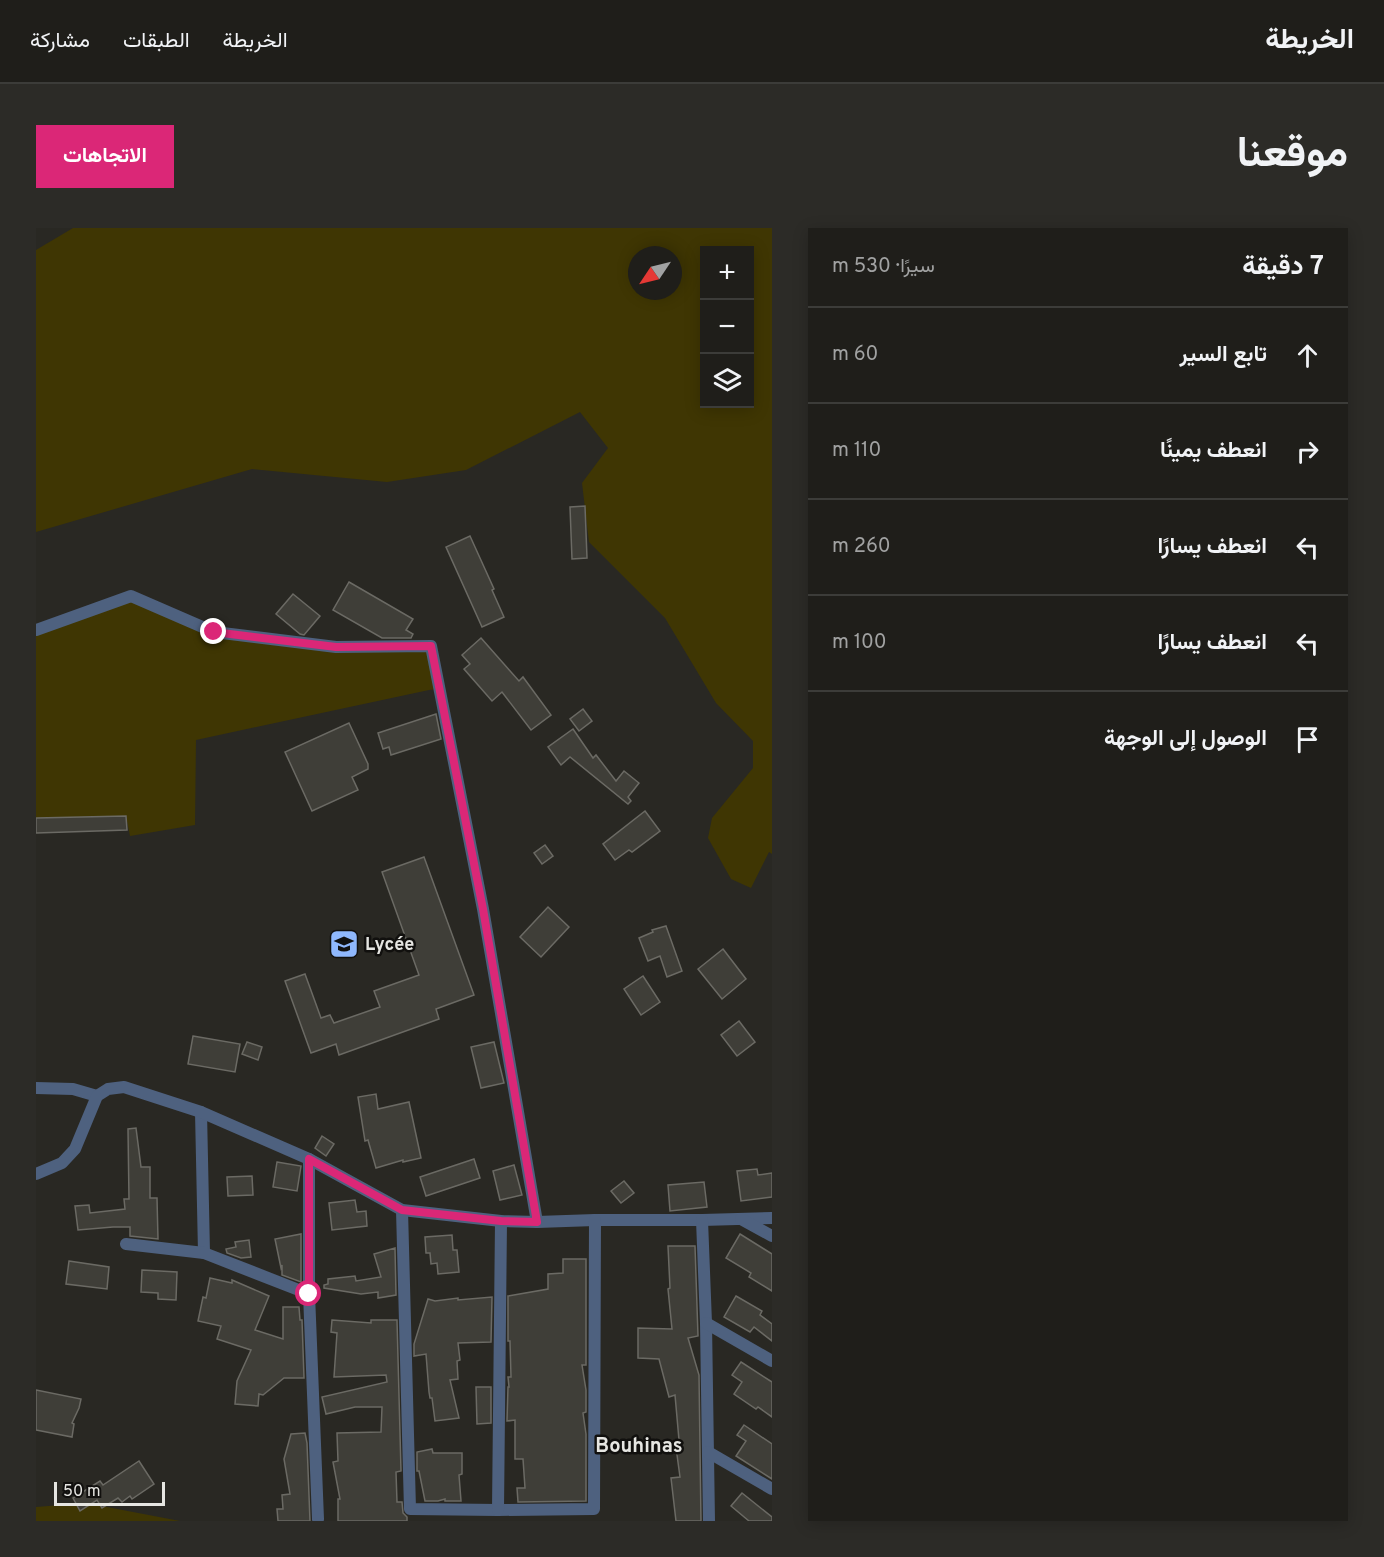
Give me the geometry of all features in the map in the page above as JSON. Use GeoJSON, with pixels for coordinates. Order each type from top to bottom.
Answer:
{"type":"FeatureCollection","features":[{"type":"Feature","properties":{"kind":"street"},"geometry":{"type":"LineString","coordinates":[[36,630],[131,596],[214,632],[336,647],[431,646],[483,909],[537,1222]]}},
{"type":"Feature","properties":{"kind":"street"},"geometry":{"type":"LineString","coordinates":[[36,1174],[62,1163],[75,1149],[97,1096],[108,1089],[124,1087],[201,1112],[309,1159],[402,1210],[501,1221],[537,1222],[772,1218]]}},
{"type":"Feature","properties":{"kind":"street"},"geometry":{"type":"LineString","coordinates":[[36,1088],[73,1089],[97,1096]]}},
{"type":"Feature","properties":{"kind":"street"},"geometry":{"type":"LineString","coordinates":[[201,1112],[204,1253]]}},
{"type":"Feature","properties":{"kind":"street"},"geometry":{"type":"LineString","coordinates":[[309,1159],[309,1294],[318,1519]]}},
{"type":"Feature","properties":{"kind":"street"},"geometry":{"type":"LineString","coordinates":[[402,1210],[410,1509],[594,1509],[595,1220]]}},
{"type":"Feature","properties":{"kind":"street"},"geometry":{"type":"LineString","coordinates":[[741,1219],[772,1236]]}},
{"type":"Feature","properties":{"kind":"street"},"geometry":{"type":"LineString","coordinates":[[702,1220],[709,1521]]}},
{"type":"Feature","properties":{"kind":"street"},"geometry":{"type":"LineString","coordinates":[[498,1510],[501,1221]]}},
{"type":"Feature","properties":{"kind":"street"},"geometry":{"type":"LineString","coordinates":[[126,1245],[204,1253],[309,1294]]}},
{"type":"Feature","properties":{"kind":"street"},"geometry":{"type":"LineString","coordinates":[[706,1323],[772,1361]]}},
{"type":"Feature","properties":{"kind":"street"},"geometry":{"type":"LineString","coordinates":[[708,1452],[772,1489]]}},
{"type":"Feature","properties":{"kind":"shaded area"},"geometry":{"type":"Polygon","coordinates":[[[73,228],[772,228],[772,854],[769,852],[751,888],[731,879],[708,838],[712,818],[753,768],[753,741],[716,703],[665,618],[589,542],[582,483],[608,448],[580,412],[466,470],[387,482],[252,469],[36,532],[36,250],[73,228]]]}},
{"type":"Feature","properties":{"kind":"shaded area"},"geometry":{"type":"Polygon","coordinates":[[[131,596],[214,632],[336,647],[431,646],[440,689],[196,740],[195,825],[130,836],[126,816],[36,818],[36,630],[131,596]]]}},
{"type":"Feature","properties":{"kind":"shaded area"},"geometry":{"type":"Polygon","coordinates":[[[86,1503],[180,1521],[36,1521],[36,1507],[86,1503]]]}},
{"type":"Feature","properties":{"kind":"building"},"geometry":{"type":"Polygon","coordinates":[[[585,506],[587,558],[572,559],[570,507],[585,506]]]}},
{"type":"Feature","properties":{"kind":"building"},"geometry":{"type":"Polygon","coordinates":[[[470,536],[504,617],[482,627],[446,547],[470,536]]]}},
{"type":"Feature","properties":{"kind":"building"},"geometry":{"type":"Polygon","coordinates":[[[349,582],[413,619],[406,630],[413,634],[411,638],[382,638],[333,610],[349,582]]]}},
{"type":"Feature","properties":{"kind":"building"},"geometry":{"type":"Polygon","coordinates":[[[293,594],[320,616],[304,635],[276,614],[293,594]]]}},
{"type":"Feature","properties":{"kind":"building"},"geometry":{"type":"Polygon","coordinates":[[[481,638],[519,681],[523,677],[551,715],[531,730],[502,692],[492,701],[464,669],[470,664],[462,655],[481,638]]]}},
{"type":"Feature","properties":{"kind":"building"},"geometry":{"type":"Polygon","coordinates":[[[583,709],[592,721],[579,731],[570,719],[583,709]]]}},
{"type":"Feature","properties":{"kind":"building"},"geometry":{"type":"Polygon","coordinates":[[[436,714],[441,739],[391,755],[389,747],[383,749],[378,733],[436,714]]]}},
{"type":"Feature","properties":{"kind":"building"},"geometry":{"type":"Polygon","coordinates":[[[349,723],[368,764],[368,769],[352,777],[358,790],[312,811],[285,752],[349,723]]]}},
{"type":"Feature","properties":{"kind":"building"},"geometry":{"type":"Polygon","coordinates":[[[573,729],[593,758],[596,755],[616,781],[624,771],[639,783],[628,797],[631,801],[628,804],[570,757],[561,765],[548,747],[573,729]]]}},
{"type":"Feature","properties":{"kind":"building"},"geometry":{"type":"Polygon","coordinates":[[[645,811],[660,831],[632,852],[629,850],[615,860],[603,844],[645,811]]]}},
{"type":"Feature","properties":{"kind":"building"},"geometry":{"type":"Polygon","coordinates":[[[126,816],[127,830],[36,833],[36,818],[126,816]]]}},
{"type":"Feature","properties":{"kind":"building"},"geometry":{"type":"Polygon","coordinates":[[[545,845],[553,856],[542,864],[534,853],[545,845]]]}},
{"type":"Feature","properties":{"kind":"building"},"geometry":{"type":"Polygon","coordinates":[[[424,857],[474,995],[436,1009],[439,1019],[339,1055],[336,1044],[311,1053],[285,981],[305,974],[321,1018],[330,1015],[334,1023],[380,1007],[374,991],[419,975],[382,872],[424,857]]]}},
{"type":"Feature","properties":{"kind":"building"},"geometry":{"type":"Polygon","coordinates":[[[548,907],[569,927],[541,957],[520,937],[548,907]]]}},
{"type":"Feature","properties":{"kind":"building"},"geometry":{"type":"Polygon","coordinates":[[[666,926],[682,971],[667,977],[660,956],[648,961],[639,938],[653,932],[652,930],[666,926]]]}},
{"type":"Feature","properties":{"kind":"building"},"geometry":{"type":"Polygon","coordinates":[[[723,949],[746,979],[722,999],[698,969],[723,949]]]}},
{"type":"Feature","properties":{"kind":"building"},"geometry":{"type":"Polygon","coordinates":[[[643,976],[660,1002],[641,1015],[624,989],[643,976]]]}},
{"type":"Feature","properties":{"kind":"building"},"geometry":{"type":"Polygon","coordinates":[[[739,1021],[755,1042],[737,1056],[721,1035],[739,1021]]]}},
{"type":"Feature","properties":{"kind":"building"},"geometry":{"type":"Polygon","coordinates":[[[193,1036],[240,1044],[235,1072],[188,1064],[193,1036]]]}},
{"type":"Feature","properties":{"kind":"building"},"geometry":{"type":"Polygon","coordinates":[[[247,1042],[262,1047],[258,1060],[242,1054],[247,1042]]]}},
{"type":"Feature","properties":{"kind":"building"},"geometry":{"type":"Polygon","coordinates":[[[494,1042],[504,1083],[481,1088],[471,1047],[494,1042]]]}},
{"type":"Feature","properties":{"kind":"building"},"geometry":{"type":"Polygon","coordinates":[[[376,1094],[378,1109],[409,1102],[421,1158],[403,1162],[403,1160],[376,1168],[368,1140],[365,1141],[358,1097],[376,1094]]]}},
{"type":"Feature","properties":{"kind":"building"},"geometry":{"type":"Polygon","coordinates":[[[136,1128],[141,1167],[150,1167],[150,1198],[157,1198],[158,1239],[130,1236],[130,1227],[78,1230],[75,1206],[89,1205],[90,1213],[125,1209],[124,1199],[129,1199],[128,1129],[136,1128]]]}},
{"type":"Feature","properties":{"kind":"building"},"geometry":{"type":"Polygon","coordinates":[[[322,1136],[334,1144],[326,1156],[315,1148],[322,1136]]]}},
{"type":"Feature","properties":{"kind":"building"},"geometry":{"type":"Polygon","coordinates":[[[474,1159],[480,1178],[426,1196],[420,1177],[474,1159]]]}},
{"type":"Feature","properties":{"kind":"building"},"geometry":{"type":"Polygon","coordinates":[[[277,1162],[301,1166],[297,1191],[273,1187],[277,1162]]]}},
{"type":"Feature","properties":{"kind":"building"},"geometry":{"type":"Polygon","coordinates":[[[514,1165],[522,1195],[500,1200],[493,1171],[514,1165]]]}},
{"type":"Feature","properties":{"kind":"building"},"geometry":{"type":"Polygon","coordinates":[[[757,1169],[758,1175],[772,1173],[772,1197],[741,1201],[737,1171],[757,1169]]]}},
{"type":"Feature","properties":{"kind":"building"},"geometry":{"type":"Polygon","coordinates":[[[252,1176],[253,1195],[228,1196],[227,1177],[252,1176]]]}},
{"type":"Feature","properties":{"kind":"building"},"geometry":{"type":"Polygon","coordinates":[[[624,1181],[634,1193],[621,1203],[611,1191],[624,1181]]]}},
{"type":"Feature","properties":{"kind":"building"},"geometry":{"type":"Polygon","coordinates":[[[704,1182],[707,1207],[670,1211],[668,1185],[704,1182]]]}},
{"type":"Feature","properties":{"kind":"building"},"geometry":{"type":"Polygon","coordinates":[[[355,1200],[357,1212],[366,1211],[367,1226],[332,1230],[329,1203],[355,1200]]]}},
{"type":"Feature","properties":{"kind":"building"},"geometry":{"type":"Polygon","coordinates":[[[301,1234],[301,1282],[282,1275],[282,1265],[281,1268],[275,1239],[301,1234]]]}},
{"type":"Feature","properties":{"kind":"building"},"geometry":{"type":"Polygon","coordinates":[[[740,1234],[772,1254],[772,1291],[749,1277],[751,1273],[726,1258],[740,1234]]]}},
{"type":"Feature","properties":{"kind":"building"},"geometry":{"type":"Polygon","coordinates":[[[452,1235],[453,1250],[457,1250],[459,1272],[438,1274],[437,1263],[431,1264],[430,1253],[426,1253],[425,1237],[452,1235]]]}},
{"type":"Feature","properties":{"kind":"building"},"geometry":{"type":"Polygon","coordinates":[[[249,1240],[251,1257],[241,1258],[227,1253],[226,1249],[236,1247],[235,1242],[249,1240]]]}},
{"type":"Feature","properties":{"kind":"building"},"geometry":{"type":"Polygon","coordinates":[[[668,1246],[695,1246],[698,1336],[688,1338],[699,1375],[701,1521],[676,1521],[671,1478],[680,1477],[675,1440],[679,1440],[675,1395],[669,1397],[659,1359],[638,1358],[638,1328],[672,1329],[668,1289],[670,1288],[668,1246]]]}},
{"type":"Feature","properties":{"kind":"building"},"geometry":{"type":"Polygon","coordinates":[[[395,1248],[396,1295],[378,1298],[378,1292],[361,1294],[324,1288],[324,1285],[328,1284],[328,1279],[355,1276],[356,1281],[381,1277],[374,1254],[395,1248]]]}},
{"type":"Feature","properties":{"kind":"building"},"geometry":{"type":"Polygon","coordinates":[[[563,1259],[586,1259],[586,1365],[582,1365],[586,1390],[586,1412],[583,1413],[586,1434],[586,1501],[518,1502],[517,1488],[525,1488],[523,1459],[515,1459],[515,1420],[507,1421],[508,1377],[511,1377],[508,1296],[548,1289],[548,1274],[563,1273],[563,1259]]]}},
{"type":"Feature","properties":{"kind":"building"},"geometry":{"type":"Polygon","coordinates":[[[69,1261],[109,1267],[107,1289],[66,1284],[69,1261]]]}},
{"type":"Feature","properties":{"kind":"building"},"geometry":{"type":"Polygon","coordinates":[[[142,1270],[177,1272],[176,1300],[158,1299],[158,1293],[141,1292],[142,1270]]]}},
{"type":"Feature","properties":{"kind":"building"},"geometry":{"type":"Polygon","coordinates":[[[210,1278],[232,1283],[232,1280],[269,1296],[255,1330],[283,1339],[283,1307],[299,1307],[300,1320],[302,1320],[304,1378],[284,1378],[263,1395],[259,1394],[258,1406],[235,1404],[237,1381],[251,1350],[217,1339],[221,1326],[198,1321],[210,1278]]]}},
{"type":"Feature","properties":{"kind":"building"},"geometry":{"type":"Polygon","coordinates":[[[736,1296],[762,1311],[760,1315],[772,1324],[772,1341],[754,1327],[750,1332],[724,1317],[736,1296]]]}},
{"type":"Feature","properties":{"kind":"building"},"geometry":{"type":"Polygon","coordinates":[[[492,1297],[491,1342],[458,1343],[460,1360],[457,1361],[458,1379],[450,1380],[459,1418],[435,1421],[429,1392],[426,1354],[414,1356],[414,1344],[428,1299],[435,1301],[492,1297]]]}},
{"type":"Feature","properties":{"kind":"building"},"geometry":{"type":"Polygon","coordinates":[[[332,1320],[371,1323],[371,1320],[397,1320],[401,1471],[396,1472],[397,1502],[402,1502],[403,1513],[407,1521],[338,1521],[338,1499],[340,1499],[333,1462],[338,1461],[337,1433],[381,1432],[382,1407],[355,1407],[326,1414],[322,1397],[387,1382],[386,1375],[334,1377],[337,1333],[331,1332],[332,1320]]]}},
{"type":"Feature","properties":{"kind":"building"},"geometry":{"type":"Polygon","coordinates":[[[741,1362],[772,1382],[772,1417],[734,1394],[742,1382],[732,1375],[741,1362]]]}},
{"type":"Feature","properties":{"kind":"building"},"geometry":{"type":"Polygon","coordinates":[[[476,1387],[491,1387],[491,1423],[477,1424],[476,1387]]]}},
{"type":"Feature","properties":{"kind":"building"},"geometry":{"type":"Polygon","coordinates":[[[36,1390],[81,1399],[72,1423],[74,1424],[72,1437],[36,1430],[36,1390]]]}},
{"type":"Feature","properties":{"kind":"building"},"geometry":{"type":"Polygon","coordinates":[[[744,1425],[772,1444],[772,1479],[736,1456],[746,1441],[737,1435],[744,1425]]]}},
{"type":"Feature","properties":{"kind":"building"},"geometry":{"type":"Polygon","coordinates":[[[305,1433],[310,1521],[278,1521],[277,1509],[283,1509],[282,1495],[290,1494],[284,1459],[291,1434],[305,1433]]]}},
{"type":"Feature","properties":{"kind":"building"},"geometry":{"type":"Polygon","coordinates":[[[432,1449],[433,1453],[462,1453],[462,1474],[459,1475],[461,1501],[445,1501],[445,1499],[425,1501],[419,1471],[417,1471],[417,1452],[432,1449]]]}},
{"type":"Feature","properties":{"kind":"building"},"geometry":{"type":"Polygon","coordinates":[[[139,1461],[154,1484],[132,1499],[130,1496],[122,1502],[118,1498],[102,1508],[97,1500],[80,1511],[73,1498],[100,1481],[103,1485],[139,1461]]]}},
{"type":"Feature","properties":{"kind":"building"},"geometry":{"type":"Polygon","coordinates":[[[742,1493],[772,1517],[772,1521],[749,1521],[731,1506],[742,1493]]]}},
{"type":"Feature","properties":{"kind":"place","name":"Lycée"},"geometry":{"type":"Point","coordinates":[344,944]}},
{"type":"Feature","properties":{"kind":"district","name":"Bouhinas"},"geometry":{"type":"Point","coordinates":[639,1445]}},
{"type":"Feature","properties":{"kind":"route"},"geometry":{"type":"LineString","coordinates":[[214,632],[336,647],[431,646],[483,909],[537,1222],[501,1221],[402,1210],[309,1159],[309,1294]]}}]}
